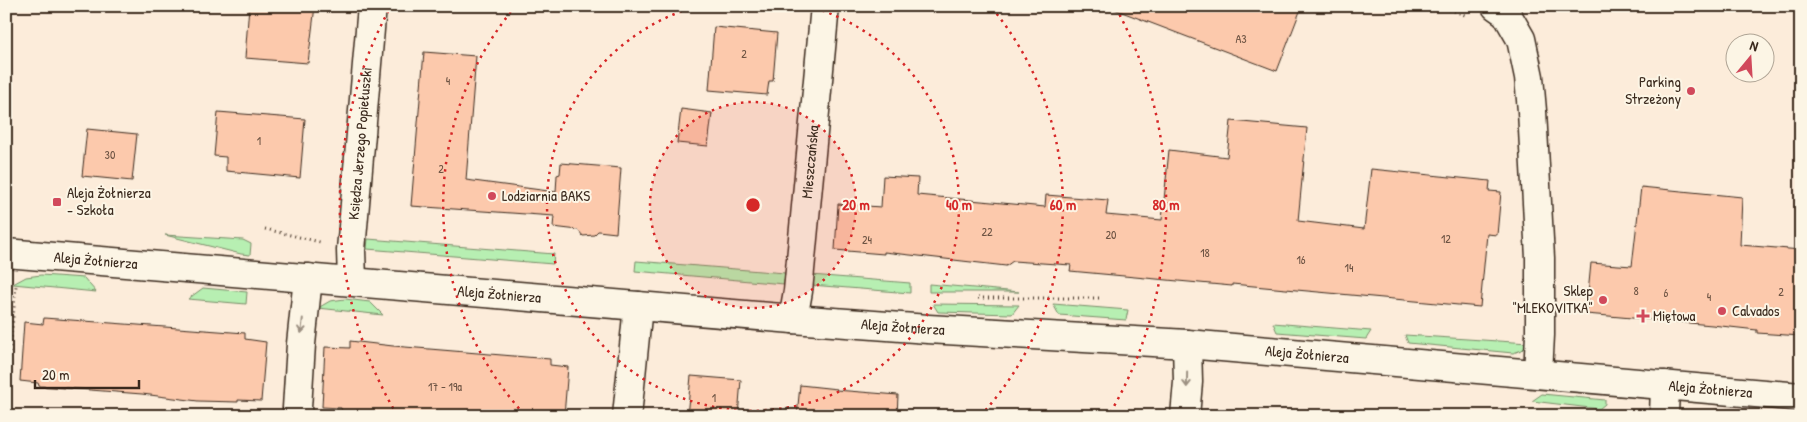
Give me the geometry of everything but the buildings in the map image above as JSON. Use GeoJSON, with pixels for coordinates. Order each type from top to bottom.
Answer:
{"type":"FeatureCollection","features":[{"type":"Feature","properties":{"kind":"street","name":"Księdza Jerzego Popiełuszki"},"geometry":{"type":"LineString","coordinates":[[352,281],[351,250],[372,6]]}},
{"type":"Feature","properties":{"kind":"street","name":"Mieszczańska"},"geometry":{"type":"LineString","coordinates":[[793,319],[798,291],[825,6]]}},
{"type":"Feature","properties":{"kind":"street"},"geometry":{"type":"LineString","coordinates":[[1496,6],[1506,13],[1521,39],[1529,77],[1540,258],[1538,373]]}},
{"type":"Feature","properties":{"kind":"street","name":"Aleja Żołnierza"},"geometry":{"type":"LineString","coordinates":[[6,253],[793,319],[1188,344],[1801,397]]}},
{"type":"Feature","properties":{"kind":"street"},"geometry":{"type":"LineString","coordinates":[[298,416],[300,344],[308,278]]}},
{"type":"Feature","properties":{"kind":"street"},"geometry":{"type":"LineString","coordinates":[[627,416],[638,306]]}},
{"type":"Feature","properties":{"kind":"street"},"geometry":{"type":"LineString","coordinates":[[1186,416],[1188,344]]}},
{"type":"Feature","properties":{"kind":"street"},"geometry":{"type":"LineString","coordinates":[[1664,416],[1666,385]]}},
{"type":"Feature","properties":{"kind":"path"},"geometry":{"type":"LineString","coordinates":[[6,392],[16,286]]}},
{"type":"Feature","properties":{"kind":"green space"},"geometry":{"type":"Polygon","coordinates":[[[165,235],[243,240],[251,244],[250,255],[241,254],[165,235]]]}},
{"type":"Feature","properties":{"kind":"green space"},"geometry":{"type":"Polygon","coordinates":[[[368,239],[554,254],[553,264],[367,249],[368,239]]]}},
{"type":"Feature","properties":{"kind":"green space"},"geometry":{"type":"Polygon","coordinates":[[[636,261],[785,273],[784,284],[635,271],[636,261]]]}},
{"type":"Feature","properties":{"kind":"green space"},"geometry":{"type":"Polygon","coordinates":[[[41,275],[84,278],[96,292],[13,284],[26,277],[41,275]]]}},
{"type":"Feature","properties":{"kind":"green space"},"geometry":{"type":"Polygon","coordinates":[[[811,275],[910,283],[910,293],[811,285],[811,275]]]}},
{"type":"Feature","properties":{"kind":"green space"},"geometry":{"type":"Polygon","coordinates":[[[929,284],[1019,292],[929,292],[929,284]]]}},
{"type":"Feature","properties":{"kind":"green space"},"geometry":{"type":"Polygon","coordinates":[[[203,288],[247,292],[246,304],[188,299],[203,288]]]}},
{"type":"Feature","properties":{"kind":"green space"},"geometry":{"type":"Polygon","coordinates":[[[345,299],[370,302],[383,315],[318,308],[330,301],[345,299]]]}},
{"type":"Feature","properties":{"kind":"green space"},"geometry":{"type":"Polygon","coordinates":[[[933,304],[1019,305],[1012,314],[938,312],[933,304]]]}},
{"type":"Feature","properties":{"kind":"green space"},"geometry":{"type":"Polygon","coordinates":[[[1053,304],[1128,310],[1126,320],[1059,315],[1053,304]]]}},
{"type":"Feature","properties":{"kind":"green space"},"geometry":{"type":"Polygon","coordinates":[[[1273,323],[1371,331],[1366,339],[1277,332],[1273,323]]]}},
{"type":"Feature","properties":{"kind":"green space"},"geometry":{"type":"Polygon","coordinates":[[[1405,335],[1529,343],[1522,350],[1513,353],[1408,343],[1405,335]]]}},
{"type":"Feature","properties":{"kind":"green space"},"geometry":{"type":"Polygon","coordinates":[[[1542,394],[1605,400],[1605,404],[1599,409],[1532,401],[1542,394]]]}},
{"type":"Feature","properties":{"kind":"place","name":"Parking Strzeżony"},"geometry":{"type":"Point","coordinates":[1691,91]}},
{"type":"Feature","properties":{"kind":"place","name":"Lodziarnia BAKS"},"geometry":{"type":"Point","coordinates":[492,196]}},
{"type":"Feature","properties":{"kind":"place","name":"Aleja Żołnierza - Szkoła"},"geometry":{"type":"Point","coordinates":[57,202]}},
{"type":"Feature","properties":{"kind":"place","name":"Sklep \"MLEKOVITKA\""},"geometry":{"type":"Point","coordinates":[1603,300]}},
{"type":"Feature","properties":{"kind":"place","name":"Calvados"},"geometry":{"type":"Point","coordinates":[1722,311]}},
{"type":"Feature","properties":{"kind":"place","name":"Miętowa"},"geometry":{"type":"Point","coordinates":[1643,316]}}]}
